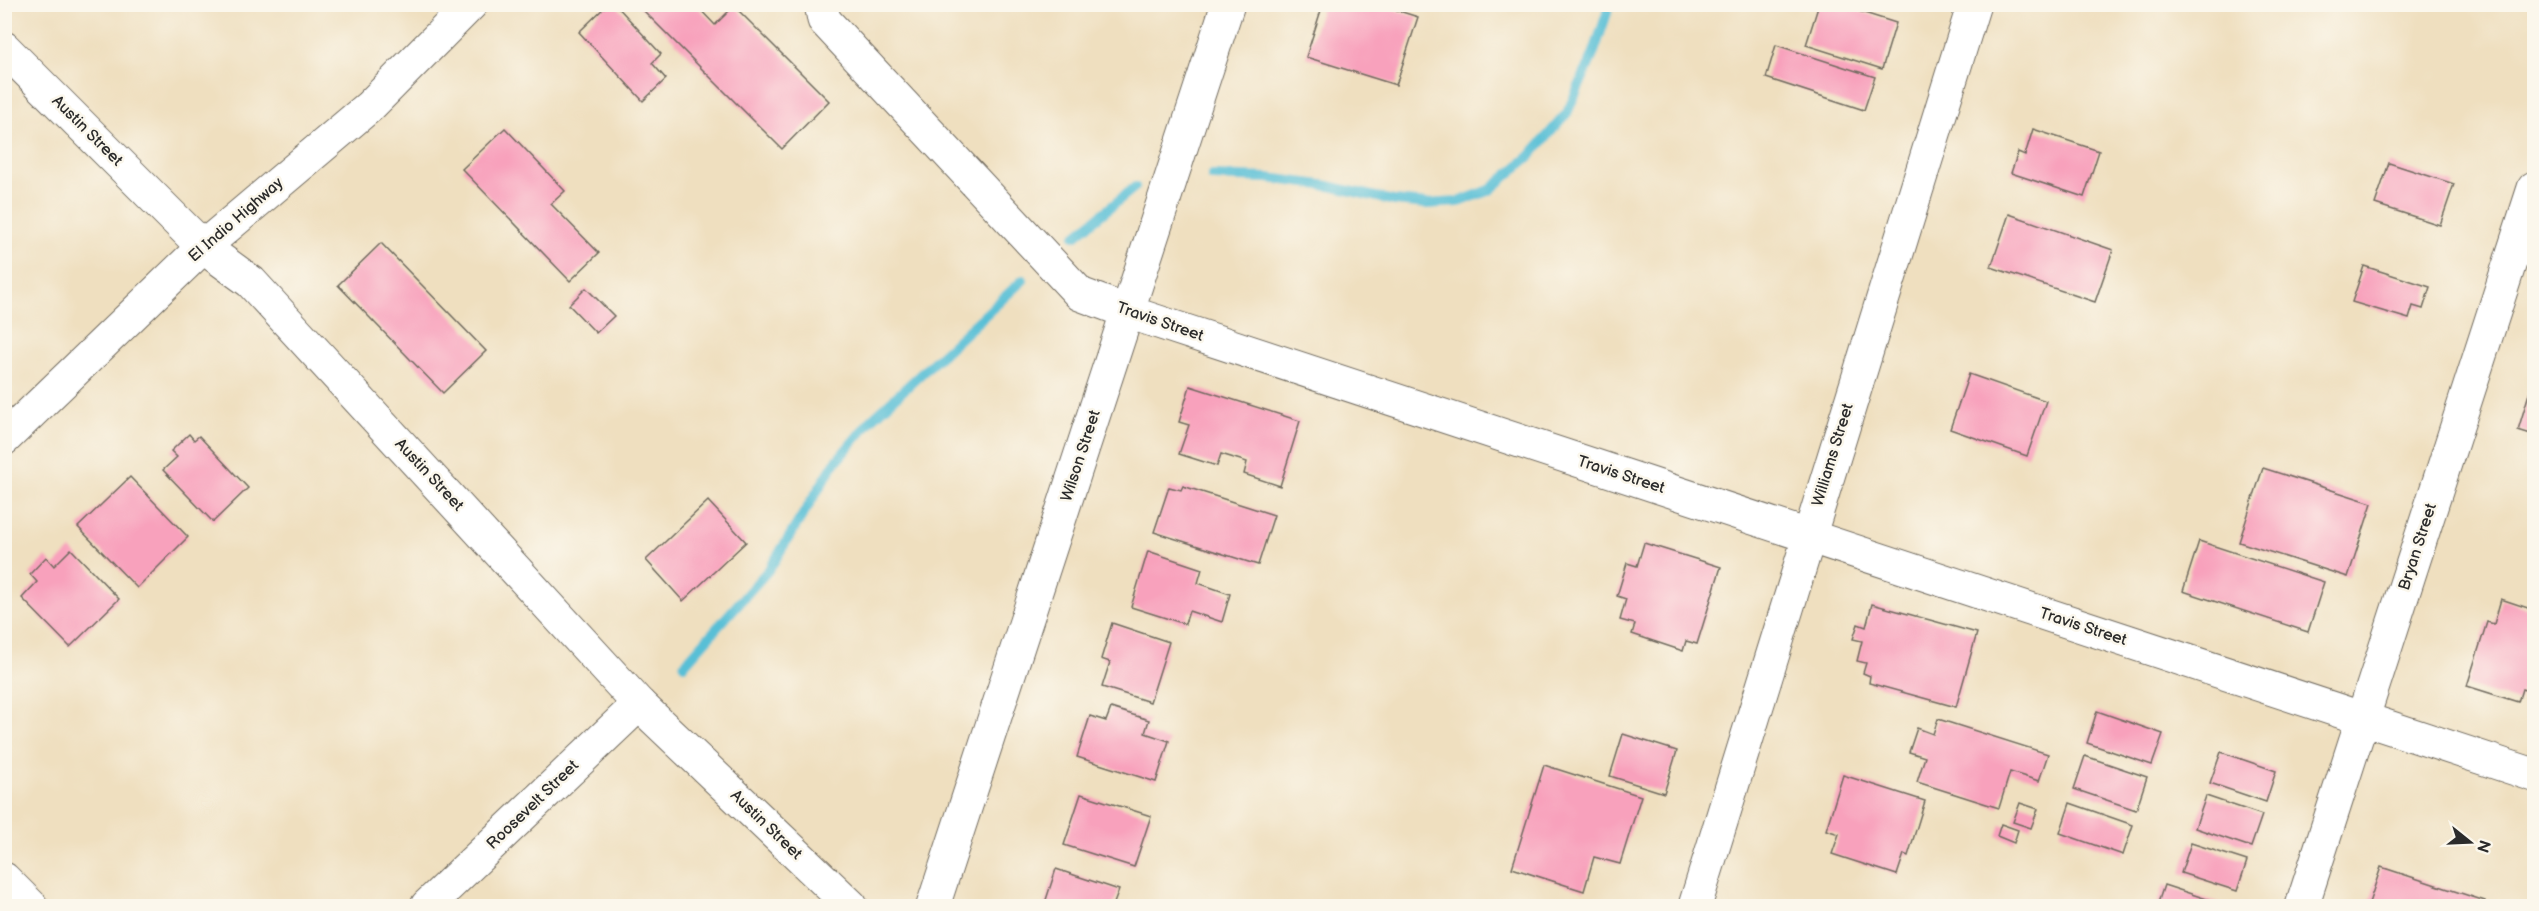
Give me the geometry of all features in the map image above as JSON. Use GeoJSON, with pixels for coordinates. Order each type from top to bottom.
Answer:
{"type":"FeatureCollection","features":[{"type":"Feature","properties":{"kind":"street","name":"El Indio Highway"},"geometry":{"type":"LineString","coordinates":[[4,439],[203,248],[370,106],[471,4]]}},
{"type":"Feature","properties":{"kind":"street","name":"Travis Street"},"geometry":{"type":"LineString","coordinates":[[821,4],[824,20],[1080,294],[1128,312],[1808,537],[2535,775]]}},
{"type":"Feature","properties":{"kind":"street","name":"Wilson Street"},"geometry":{"type":"LineString","coordinates":[[933,906],[1228,4]]}},
{"type":"Feature","properties":{"kind":"street","name":"Williams Street"},"geometry":{"type":"LineString","coordinates":[[1695,906],[1974,4]]}},
{"type":"Feature","properties":{"kind":"street","name":"Austin Street"},"geometry":{"type":"LineString","coordinates":[[4,48],[203,248],[251,282],[639,704],[851,906]]}},
{"type":"Feature","properties":{"kind":"street","name":"Bryan Street"},"geometry":{"type":"LineString","coordinates":[[2302,906],[2535,188]]}},
{"type":"Feature","properties":{"kind":"street","name":"Roosevelt Street"},"geometry":{"type":"LineString","coordinates":[[427,906],[639,704]]}},
{"type":"Feature","properties":{"kind":"street"},"geometry":{"type":"LineString","coordinates":[[4,879],[31,906]]}},
{"type":"Feature","properties":{"kind":"building"},"geometry":{"type":"Polygon","coordinates":[[[608,4],[615,4],[661,54],[652,63],[666,79],[643,101],[579,32],[608,4]]]}},
{"type":"Feature","properties":{"kind":"building"},"geometry":{"type":"Polygon","coordinates":[[[637,4],[695,4],[715,25],[734,6],[829,101],[782,149],[637,4]]]}},
{"type":"Feature","properties":{"kind":"building"},"geometry":{"type":"Polygon","coordinates":[[[1323,4],[1377,4],[1418,17],[1396,85],[1306,57],[1323,4]]]}},
{"type":"Feature","properties":{"kind":"building"},"geometry":{"type":"Polygon","coordinates":[[[1819,4],[1836,4],[1896,23],[1882,69],[1806,45],[1819,4]]]}},
{"type":"Feature","properties":{"kind":"building"},"geometry":{"type":"Polygon","coordinates":[[[1776,45],[1875,77],[1864,110],[1766,78],[1776,45]]]}},
{"type":"Feature","properties":{"kind":"building"},"geometry":{"type":"Polygon","coordinates":[[[505,128],[565,191],[551,204],[599,253],[570,281],[462,169],[505,128]]]}},
{"type":"Feature","properties":{"kind":"building"},"geometry":{"type":"Polygon","coordinates":[[[2033,129],[2099,151],[2084,197],[2011,173],[2018,152],[2025,155],[2033,129]]]}},
{"type":"Feature","properties":{"kind":"building"},"geometry":{"type":"Polygon","coordinates":[[[2389,163],[2454,184],[2440,225],[2375,204],[2389,163]]]}},
{"type":"Feature","properties":{"kind":"building"},"geometry":{"type":"Polygon","coordinates":[[[2009,214],[2113,250],[2095,302],[1991,267],[2009,214]]]}},
{"type":"Feature","properties":{"kind":"building"},"geometry":{"type":"Polygon","coordinates":[[[381,243],[486,351],[443,393],[338,285],[381,243]]]}},
{"type":"Feature","properties":{"kind":"building"},"geometry":{"type":"Polygon","coordinates":[[[2364,266],[2430,287],[2423,309],[2413,306],[2409,319],[2352,302],[2364,266]]]}},
{"type":"Feature","properties":{"kind":"building"},"geometry":{"type":"Polygon","coordinates":[[[586,288],[614,316],[596,333],[569,305],[586,288]]]}},
{"type":"Feature","properties":{"kind":"building"},"geometry":{"type":"Polygon","coordinates":[[[1969,374],[2046,401],[2027,456],[1950,429],[1969,374]]]}},
{"type":"Feature","properties":{"kind":"building"},"geometry":{"type":"Polygon","coordinates":[[[1190,386],[1300,421],[1280,486],[1244,474],[1247,462],[1221,454],[1217,466],[1179,454],[1189,425],[1179,422],[1190,386]]]}},
{"type":"Feature","properties":{"kind":"building"},"geometry":{"type":"Polygon","coordinates":[[[2531,387],[2534,388],[2534,435],[2518,430],[2531,387]]]}},
{"type":"Feature","properties":{"kind":"building"},"geometry":{"type":"Polygon","coordinates":[[[189,434],[194,440],[199,436],[248,488],[213,522],[163,470],[177,457],[171,451],[189,434]]]}},
{"type":"Feature","properties":{"kind":"building"},"geometry":{"type":"Polygon","coordinates":[[[2263,468],[2372,503],[2348,577],[2239,542],[2263,468]]]}},
{"type":"Feature","properties":{"kind":"building"},"geometry":{"type":"Polygon","coordinates":[[[130,477],[188,537],[137,588],[78,527],[130,477]]]}},
{"type":"Feature","properties":{"kind":"building"},"geometry":{"type":"Polygon","coordinates":[[[1183,486],[1274,515],[1258,565],[1154,532],[1169,487],[1181,490],[1183,486]]]}},
{"type":"Feature","properties":{"kind":"building"},"geometry":{"type":"Polygon","coordinates":[[[708,501],[746,542],[683,601],[646,560],[708,501]]]}},
{"type":"Feature","properties":{"kind":"building"},"geometry":{"type":"Polygon","coordinates":[[[2199,541],[2324,582],[2308,632],[2183,591],[2199,541]]]}},
{"type":"Feature","properties":{"kind":"building"},"geometry":{"type":"Polygon","coordinates":[[[1644,543],[1721,567],[1697,644],[1686,641],[1683,651],[1632,634],[1635,624],[1620,620],[1626,599],[1617,596],[1627,563],[1637,566],[1644,543]]]}},
{"type":"Feature","properties":{"kind":"building"},"geometry":{"type":"Polygon","coordinates":[[[71,549],[119,599],[70,647],[22,598],[37,582],[30,574],[46,557],[54,566],[71,549]]]}},
{"type":"Feature","properties":{"kind":"building"},"geometry":{"type":"Polygon","coordinates":[[[1148,551],[1202,569],[1198,583],[1230,594],[1222,622],[1189,611],[1185,624],[1131,607],[1148,551]]]}},
{"type":"Feature","properties":{"kind":"building"},"geometry":{"type":"Polygon","coordinates":[[[2501,599],[2534,610],[2534,693],[2522,689],[2518,702],[2467,686],[2487,622],[2494,624],[2501,599]]]}},
{"type":"Feature","properties":{"kind":"building"},"geometry":{"type":"Polygon","coordinates":[[[1872,604],[1977,633],[1956,707],[1869,683],[1870,676],[1863,673],[1866,663],[1857,661],[1862,641],[1853,639],[1858,624],[1866,627],[1872,604]]]}},
{"type":"Feature","properties":{"kind":"building"},"geometry":{"type":"Polygon","coordinates":[[[1112,623],[1169,642],[1150,702],[1102,687],[1110,662],[1101,659],[1112,623]]]}},
{"type":"Feature","properties":{"kind":"building"},"geometry":{"type":"Polygon","coordinates":[[[1111,708],[1149,720],[1145,733],[1169,741],[1156,782],[1077,757],[1090,716],[1106,721],[1111,708]]]}},
{"type":"Feature","properties":{"kind":"building"},"geometry":{"type":"Polygon","coordinates":[[[2097,711],[2163,734],[2152,765],[2087,743],[2097,711]]]}},
{"type":"Feature","properties":{"kind":"building"},"geometry":{"type":"Polygon","coordinates":[[[1938,719],[2048,754],[2039,781],[2010,772],[1999,808],[1917,782],[1925,757],[1909,752],[1917,728],[1933,734],[1938,719]]]}},
{"type":"Feature","properties":{"kind":"building"},"geometry":{"type":"Polygon","coordinates":[[[1623,734],[1677,751],[1664,793],[1610,776],[1623,734]]]}},
{"type":"Feature","properties":{"kind":"building"},"geometry":{"type":"Polygon","coordinates":[[[2221,752],[2276,771],[2266,802],[2210,783],[2221,752]]]}},
{"type":"Feature","properties":{"kind":"building"},"geometry":{"type":"Polygon","coordinates":[[[2085,756],[2147,777],[2136,810],[2074,789],[2085,756]]]}},
{"type":"Feature","properties":{"kind":"building"},"geometry":{"type":"Polygon","coordinates":[[[1544,765],[1641,796],[1620,864],[1594,857],[1584,891],[1512,868],[1544,765]]]}},
{"type":"Feature","properties":{"kind":"building"},"geometry":{"type":"Polygon","coordinates":[[[1843,775],[1925,801],[1908,856],[1904,854],[1897,875],[1832,854],[1839,834],[1826,830],[1843,775]]]}},
{"type":"Feature","properties":{"kind":"building"},"geometry":{"type":"Polygon","coordinates":[[[1081,794],[1151,816],[1134,867],[1064,845],[1081,794]]]}},
{"type":"Feature","properties":{"kind":"building"},"geometry":{"type":"Polygon","coordinates":[[[2206,796],[2262,815],[2251,847],[2195,828],[2206,796]]]}},
{"type":"Feature","properties":{"kind":"building"},"geometry":{"type":"Polygon","coordinates":[[[2020,803],[2038,809],[2031,828],[2013,822],[2020,803]]]}},
{"type":"Feature","properties":{"kind":"building"},"geometry":{"type":"Polygon","coordinates":[[[2070,803],[2133,825],[2123,855],[2060,833],[2070,803]]]}},
{"type":"Feature","properties":{"kind":"building"},"geometry":{"type":"Polygon","coordinates":[[[2001,824],[2018,830],[2014,843],[1997,836],[2001,824]]]}},
{"type":"Feature","properties":{"kind":"building"},"geometry":{"type":"Polygon","coordinates":[[[2191,843],[2247,861],[2237,891],[2181,873],[2191,843]]]}},
{"type":"Feature","properties":{"kind":"building"},"geometry":{"type":"Polygon","coordinates":[[[2381,867],[2485,901],[2483,906],[2368,906],[2381,867]]]}},
{"type":"Feature","properties":{"kind":"building"},"geometry":{"type":"Polygon","coordinates":[[[1056,869],[1119,890],[1113,906],[1044,906],[1056,869]]]}},
{"type":"Feature","properties":{"kind":"building"},"geometry":{"type":"Polygon","coordinates":[[[2164,885],[2228,906],[2157,906],[2164,885]]]}},
{"type":"Feature","properties":{"kind":"waterway"},"geometry":{"type":"LineString","coordinates":[[1212,176],[1268,178],[1329,186],[1394,201],[1427,204],[1458,202],[1490,190],[1530,156],[1567,113],[1593,55],[1610,4]]}},
{"type":"Feature","properties":{"kind":"waterway"},"geometry":{"type":"LineString","coordinates":[[1075,236],[1135,187]]}},
{"type":"Feature","properties":{"kind":"waterway"},"geometry":{"type":"LineString","coordinates":[[684,665],[770,568],[834,464],[872,419],[1023,280]]}}]}
